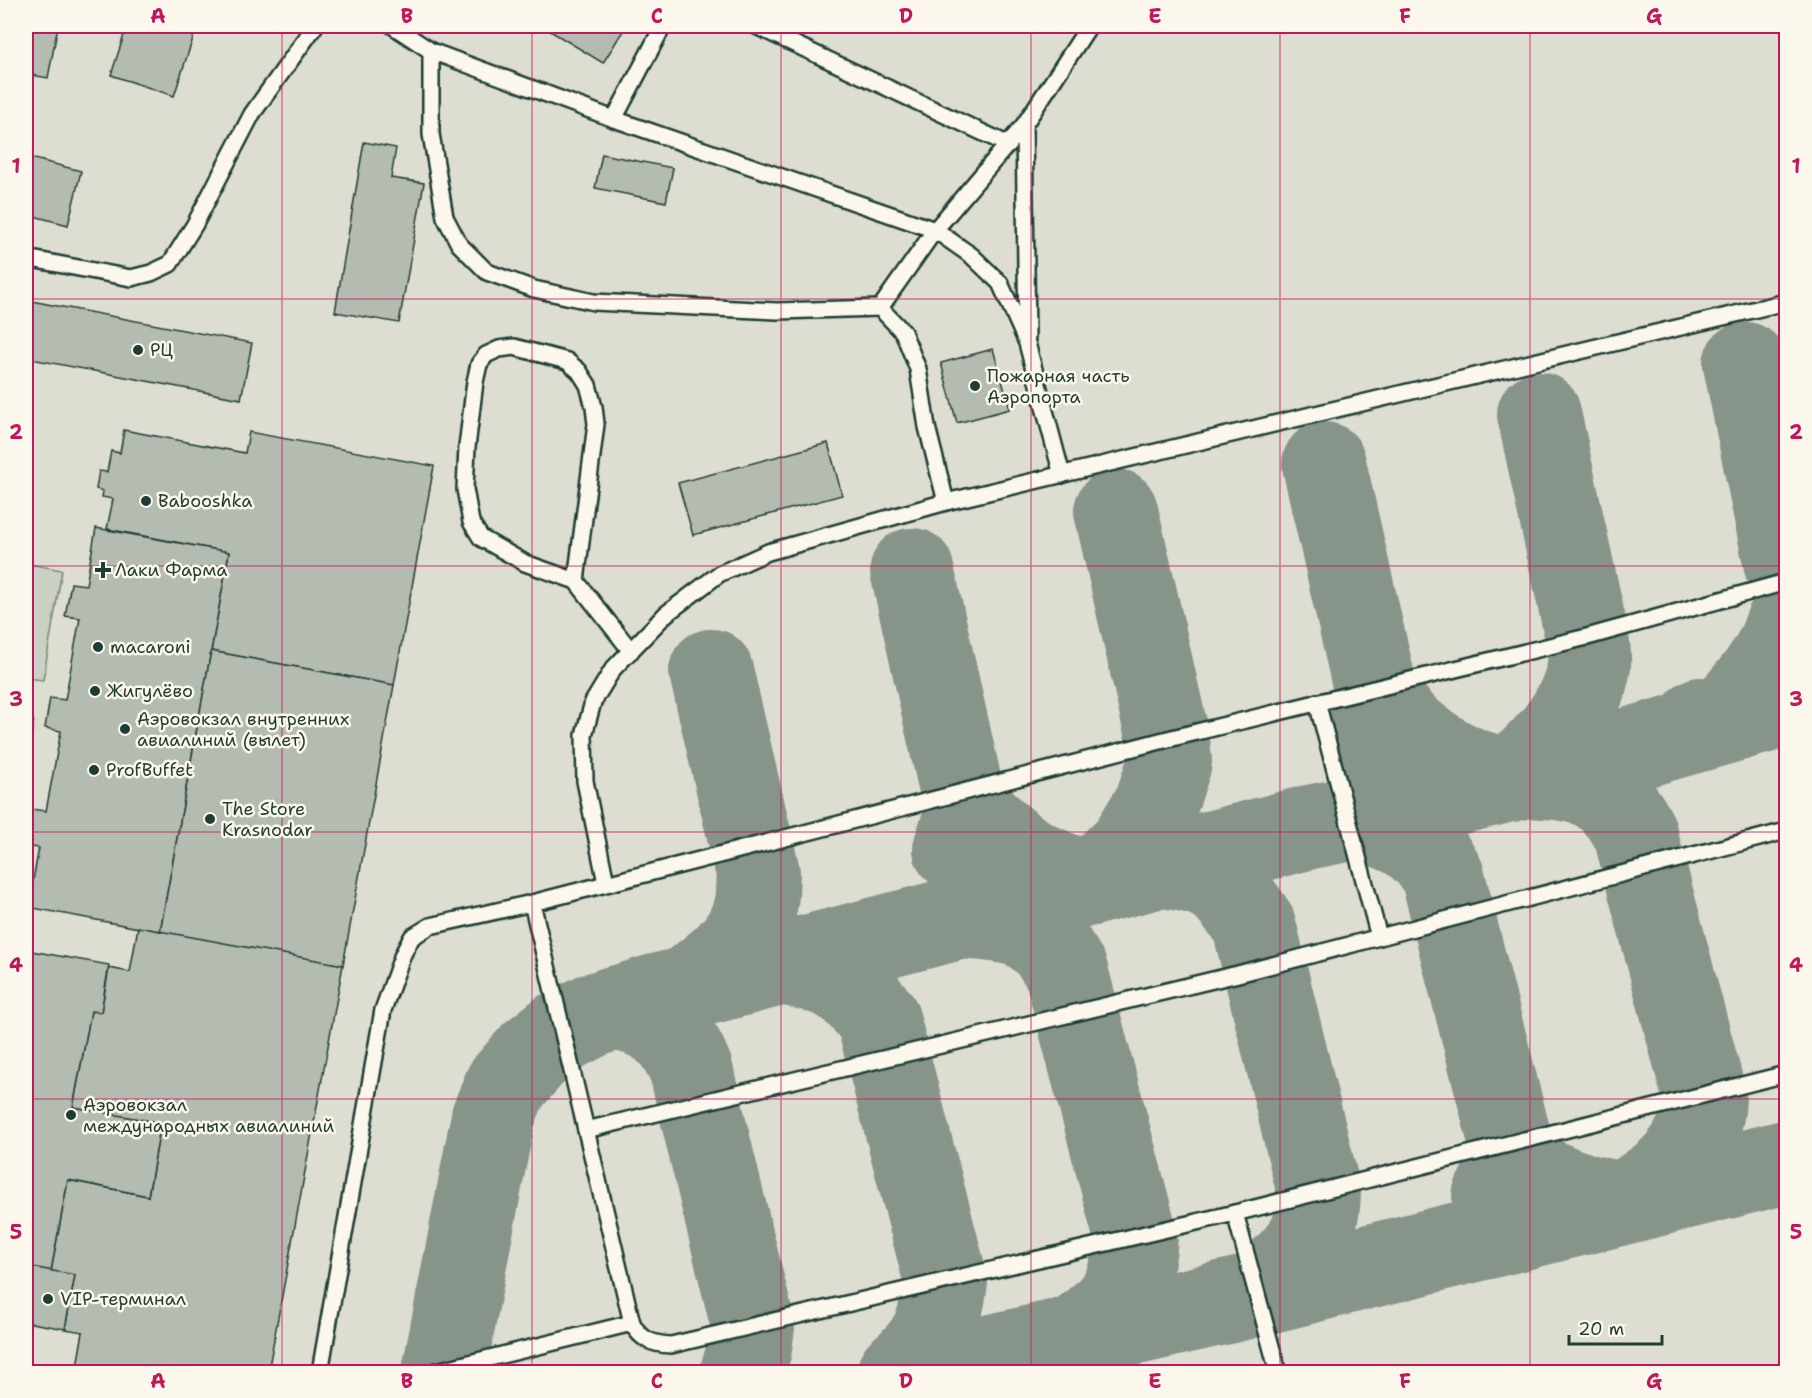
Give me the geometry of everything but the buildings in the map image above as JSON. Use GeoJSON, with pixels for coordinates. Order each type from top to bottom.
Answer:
{"type":"FeatureCollection","features":[{"type":"Feature","properties":{"kind":"lane"},"geometry":{"type":"LineString","coordinates":[[26,258],[130,278],[151,273],[170,264],[195,224],[252,114],[315,26]]}},
{"type":"Feature","properties":{"kind":"lane"},"geometry":{"type":"LineString","coordinates":[[393,26],[431,51],[614,119],[935,230],[972,256],[1000,283],[1027,343],[1062,475]]}},
{"type":"Feature","properties":{"kind":"lane"},"geometry":{"type":"LineString","coordinates":[[614,119],[663,26]]}},
{"type":"Feature","properties":{"kind":"lane"},"geometry":{"type":"LineString","coordinates":[[756,26],[1009,145]]}},
{"type":"Feature","properties":{"kind":"lane"},"geometry":{"type":"LineString","coordinates":[[880,308],[935,230],[1024,125],[1089,26]]}},
{"type":"Feature","properties":{"kind":"lane"},"geometry":{"type":"LineString","coordinates":[[431,51],[431,134],[445,218],[459,244],[487,272],[534,289],[594,302],[777,311],[880,308],[903,332],[918,369],[927,427],[946,502]]}},
{"type":"Feature","properties":{"kind":"lane"},"geometry":{"type":"LineString","coordinates":[[1024,125],[1027,343]]}},
{"type":"Feature","properties":{"kind":"lane"},"geometry":{"type":"LineString","coordinates":[[606,883],[585,781],[584,735],[593,702],[613,669],[666,614],[719,574],[768,552],[946,502],[1786,302]]}},
{"type":"Feature","properties":{"kind":"lane"},"geometry":{"type":"LineString","coordinates":[[576,582],[596,424],[588,385],[579,371],[567,362],[514,347],[499,349],[486,355],[478,364],[475,382],[466,447],[465,489],[471,522],[481,538],[525,563],[576,582],[631,651]]}},
{"type":"Feature","properties":{"kind":"lane"},"geometry":{"type":"LineString","coordinates":[[320,1372],[383,1010],[403,954],[412,937],[430,926],[532,903],[1317,702],[1587,637],[1786,582]]}},
{"type":"Feature","properties":{"kind":"lane"},"geometry":{"type":"LineString","coordinates":[[1317,702],[1379,937]]}},
{"type":"Feature","properties":{"kind":"lane"},"geometry":{"type":"LineString","coordinates":[[586,1130],[1238,974],[1786,831]]}},
{"type":"Feature","properties":{"kind":"lane"},"geometry":{"type":"LineString","coordinates":[[532,903],[632,1323],[638,1333],[646,1340],[656,1344],[671,1346],[1235,1213],[1786,1074]]}},
{"type":"Feature","properties":{"kind":"lane"},"geometry":{"type":"LineString","coordinates":[[1235,1213],[1278,1372]]}},
{"type":"Feature","properties":{"kind":"lane"},"geometry":{"type":"LineString","coordinates":[[433,1372],[632,1323]]}},
{"type":"Feature","properties":{"kind":"shaded area"},"geometry":{"type":"Polygon","coordinates":[[[26,26],[1786,26],[1786,1372],[26,1372],[26,26]]]}},
{"type":"Feature","properties":{"kind":"shaded area"},"geometry":{"type":"Polygon","coordinates":[[[29,564],[62,570],[43,680],[26,678],[26,584],[29,564]]]}},
{"type":"Feature","properties":{"kind":"shaded area"},"geometry":{"type":"Polygon","coordinates":[[[26,719],[34,721],[26,771],[26,719]]]}},
{"type":"Feature","properties":{"kind":"taxiway"},"geometry":{"type":"LineString","coordinates":[[1745,364],[1786,566]]}},
{"type":"Feature","properties":{"kind":"taxiway"},"geometry":{"type":"LineString","coordinates":[[1375,688],[1392,714],[1438,753],[1470,769],[1511,780],[1549,743],[1570,715],[1585,683],[1589,652],[1539,414]]}},
{"type":"Feature","properties":{"kind":"taxiway"},"geometry":{"type":"LineString","coordinates":[[1324,464],[1375,688],[1376,702],[1364,743]]}},
{"type":"Feature","properties":{"kind":"taxiway"},"geometry":{"type":"LineString","coordinates":[[962,793],[988,826],[1018,851],[1052,870],[1091,884],[1131,845],[1156,804],[1170,762],[1168,739],[1116,511]]}},
{"type":"Feature","properties":{"kind":"taxiway"},"geometry":{"type":"LineString","coordinates":[[912,570],[962,793],[965,818],[955,849]]}},
{"type":"Feature","properties":{"kind":"taxiway"},"geometry":{"type":"LineString","coordinates":[[1701,719],[1720,723],[1767,666],[1786,626]]}},
{"type":"Feature","properties":{"kind":"taxiway"},"geometry":{"type":"LineString","coordinates":[[687,988],[721,962],[740,941],[753,916],[757,895],[758,873],[711,671]]}},
{"type":"Feature","properties":{"kind":"taxiway"},"geometry":{"type":"LineString","coordinates":[[444,1372],[493,1117],[506,1085],[533,1054],[562,1031],[593,1015],[656,996],[1310,827],[1596,759],[1786,705]]}},
{"type":"Feature","properties":{"kind":"taxiway"},"geometry":{"type":"LineString","coordinates":[[1511,1144],[1529,1168],[1545,1180],[1596,1198],[1609,1201],[1629,1201],[1671,1170],[1689,1148],[1700,1124],[1704,1094],[1635,833],[1615,803],[1591,786],[1578,781],[1527,776]]}},
{"type":"Feature","properties":{"kind":"taxiway"},"geometry":{"type":"LineString","coordinates":[[1350,819],[1379,825],[1405,836],[1426,853],[1443,877],[1511,1144],[1504,1177],[1494,1197]]}},
{"type":"Feature","properties":{"kind":"taxiway"},"geometry":{"type":"LineString","coordinates":[[1162,866],[1194,872],[1217,882],[1235,898],[1254,925],[1319,1192],[1314,1225],[1308,1239],[1292,1261],[1257,1294]]}},
{"type":"Feature","properties":{"kind":"taxiway"},"geometry":{"type":"LineString","coordinates":[[962,917],[997,920],[1023,927],[1045,942],[1066,971],[1136,1237],[1131,1270],[1120,1294],[1103,1315],[1077,1336]]}},
{"type":"Feature","properties":{"kind":"taxiway"},"geometry":{"type":"LineString","coordinates":[[783,963],[815,970],[838,979],[857,994],[878,1019],[946,1281],[938,1321],[933,1332],[920,1353],[899,1372]]}},
{"type":"Feature","properties":{"kind":"taxiway"},"geometry":{"type":"LineString","coordinates":[[614,1008],[641,1015],[662,1027],[678,1045],[691,1070],[753,1326],[750,1348],[742,1372]]}},
{"type":"Feature","properties":{"kind":"taxiway"},"geometry":{"type":"LineString","coordinates":[[924,1372],[1243,1298],[1786,1162]]}},
{"type":"Feature","properties":{"kind":"place","name":"РЦ"},"geometry":{"type":"Point","coordinates":[138,350]}},
{"type":"Feature","properties":{"kind":"place","name":"Пожарная часть Аэропорта"},"geometry":{"type":"Point","coordinates":[975,386]}},
{"type":"Feature","properties":{"kind":"place","name":"Babooshka"},"geometry":{"type":"Point","coordinates":[146,501]}},
{"type":"Feature","properties":{"kind":"place","name":"Лаки Фарма"},"geometry":{"type":"Point","coordinates":[103,570]}},
{"type":"Feature","properties":{"kind":"place","name":"macaroni"},"geometry":{"type":"Point","coordinates":[98,647]}},
{"type":"Feature","properties":{"kind":"place","name":"Жигулёво"},"geometry":{"type":"Point","coordinates":[95,691]}},
{"type":"Feature","properties":{"kind":"place","name":"Аэровокзал внутренних авиалиний (вылет)"},"geometry":{"type":"Point","coordinates":[125,729]}},
{"type":"Feature","properties":{"kind":"place","name":"ProfBuffet"},"geometry":{"type":"Point","coordinates":[94,770]}},
{"type":"Feature","properties":{"kind":"place","name":"The Store Krasnodar"},"geometry":{"type":"Point","coordinates":[210,819]}},
{"type":"Feature","properties":{"kind":"place","name":"Аэровокзал международных авиалиний"},"geometry":{"type":"Point","coordinates":[71,1115]}},
{"type":"Feature","properties":{"kind":"place","name":"VIP-терминал"},"geometry":{"type":"Point","coordinates":[48,1299]}}]}
